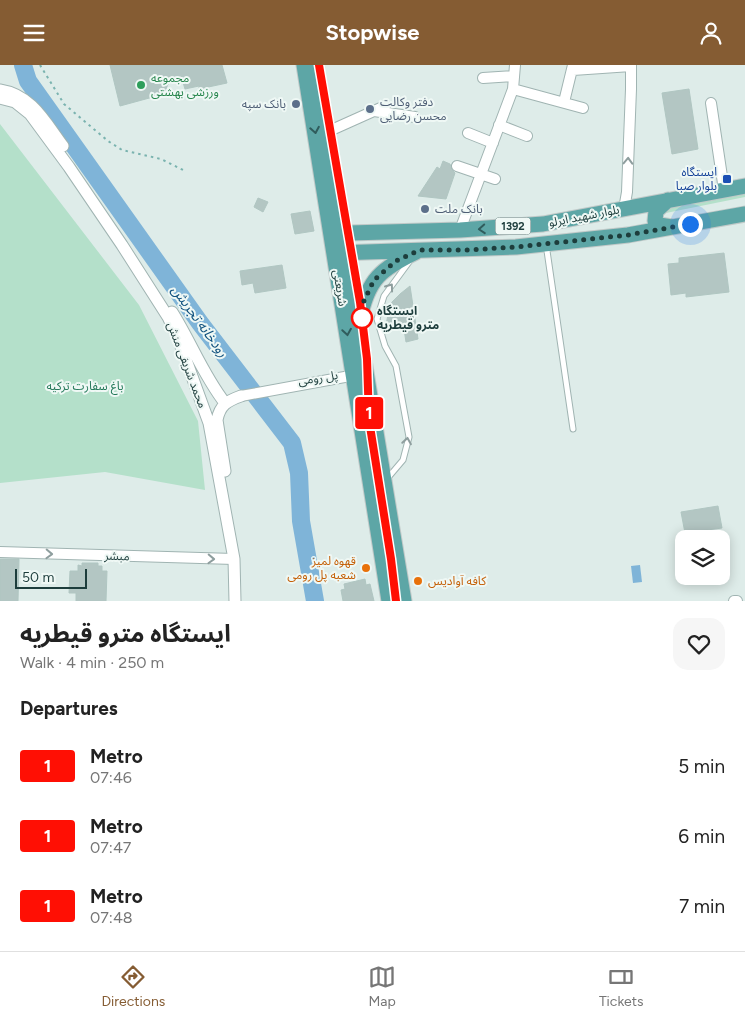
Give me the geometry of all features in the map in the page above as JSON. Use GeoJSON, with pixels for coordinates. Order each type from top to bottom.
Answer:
{"type":"FeatureCollection","features":[{"type":"Feature","properties":{"kind":"main road","name":"شریعتی"},"geometry":{"type":"LineString","coordinates":[[304,65],[338,235]]}},
{"type":"Feature","properties":{"kind":"main road","name":"شریعتی"},"geometry":{"type":"LineString","coordinates":[[315,65],[327,132],[354,373],[389,601]]}},
{"type":"Feature","properties":{"kind":"main road","name":"بلوار شهید ایرلو"},"geometry":{"type":"LineString","coordinates":[[338,235],[460,230],[543,224],[745,186]]}},
{"type":"Feature","properties":{"kind":"main road"},"geometry":{"type":"LineString","coordinates":[[668,200],[656,211],[654,221],[659,225],[675,227]]}},
{"type":"Feature","properties":{"kind":"main road","name":"بلوار شهید ایرلو"},"geometry":{"type":"LineString","coordinates":[[340,253],[467,250],[546,244],[628,235],[742,215]]}},
{"type":"Feature","properties":{"kind":"main road"},"geometry":{"type":"LineString","coordinates":[[358,325],[363,303],[374,280],[396,261],[420,250]]}},
{"type":"Feature","properties":{"kind":"main road","name":"شریعتی"},"geometry":{"type":"LineString","coordinates":[[340,253],[358,325],[404,601]]}},
{"type":"Feature","properties":{"kind":"street"},"geometry":{"type":"LineString","coordinates":[[460,230],[512,89],[515,65]]}},
{"type":"Feature","properties":{"kind":"street"},"geometry":{"type":"LineString","coordinates":[[564,102],[573,68],[631,65],[627,182],[624,209]]}},
{"type":"Feature","properties":{"kind":"street"},"geometry":{"type":"LineString","coordinates":[[482,78],[514,76]]}},
{"type":"Feature","properties":{"kind":"street"},"geometry":{"type":"LineString","coordinates":[[512,89],[583,108]]}},
{"type":"Feature","properties":{"kind":"street","name":"محمد شریفی منش"},"geometry":{"type":"LineString","coordinates":[[0,90],[17,93],[26,99],[40,114],[128,242],[183,329],[211,384],[222,400]]}},
{"type":"Feature","properties":{"kind":"street","name":"محمد شریفی منش"},"geometry":{"type":"LineString","coordinates":[[0,98],[15,102],[30,114],[69,167],[168,317],[213,422],[240,559],[241,601]]}},
{"type":"Feature","properties":{"kind":"street"},"geometry":{"type":"LineString","coordinates":[[711,103],[724,190]]}},
{"type":"Feature","properties":{"kind":"street"},"geometry":{"type":"LineString","coordinates":[[327,132],[385,106]]}},
{"type":"Feature","properties":{"kind":"street"},"geometry":{"type":"LineString","coordinates":[[374,111],[414,117]]}},
{"type":"Feature","properties":{"kind":"street"},"geometry":{"type":"LineString","coordinates":[[499,125],[527,136]]}},
{"type":"Feature","properties":{"kind":"street"},"geometry":{"type":"LineString","coordinates":[[468,133],[493,143]]}},
{"type":"Feature","properties":{"kind":"street"},"geometry":{"type":"LineString","coordinates":[[457,166],[495,179]]}},
{"type":"Feature","properties":{"kind":"street","name":"پل رومی"},"geometry":{"type":"LineString","coordinates":[[222,400],[241,393],[354,373]]}},
{"type":"Feature","properties":{"kind":"street"},"geometry":{"type":"LineString","coordinates":[[213,422],[212,407],[222,400]]}},
{"type":"Feature","properties":{"kind":"street","name":"محمد شریفی منش"},"geometry":{"type":"LineString","coordinates":[[213,422],[234,559],[235,601]]}},
{"type":"Feature","properties":{"kind":"street","name":"مبشر"},"geometry":{"type":"LineString","coordinates":[[0,552],[234,559]]}},
{"type":"Feature","properties":{"kind":"lane"},"geometry":{"type":"LineString","coordinates":[[546,244],[572,429]]}},
{"type":"Feature","properties":{"kind":"lane"},"geometry":{"type":"LineString","coordinates":[[384,482],[403,460],[409,437],[396,366],[385,345],[377,319],[384,296],[420,250]]}},
{"type":"Feature","properties":{"kind":"path"},"geometry":{"type":"LineString","coordinates":[[40,65],[64,104],[108,141],[122,150],[161,159],[185,171]]}},
{"type":"Feature","properties":{"kind":"green space","name":"باغ سفارت ترکیه"},"geometry":{"type":"Polygon","coordinates":[[[0,124],[139,305],[198,421],[205,490],[105,472],[0,483],[0,124]]]}},
{"type":"Feature","properties":{"kind":"green space"},"geometry":{"type":"Polygon","coordinates":[[[745,190],[745,197],[666,213],[664,210],[664,205],[745,190]]]}},
{"type":"Feature","properties":{"kind":"water"},"geometry":{"type":"Polygon","coordinates":[[[640,565],[642,582],[633,583],[631,566],[640,565]]]}},
{"type":"Feature","properties":{"kind":"building","name":"مجموعه ورزشی بهشتی"},"geometry":{"type":"Polygon","coordinates":[[[110,65],[222,65],[227,83],[199,89],[199,86],[185,89],[182,79],[168,84],[164,94],[120,106],[110,65]]]}},
{"type":"Feature","properties":{"kind":"building"},"geometry":{"type":"Polygon","coordinates":[[[689,89],[698,149],[672,154],[662,93],[689,89]]]}},
{"type":"Feature","properties":{"kind":"building"},"geometry":{"type":"Polygon","coordinates":[[[443,161],[450,164],[455,173],[446,199],[418,196],[437,167],[440,169],[443,161]]]}},
{"type":"Feature","properties":{"kind":"building"},"geometry":{"type":"Polygon","coordinates":[[[258,198],[268,202],[263,212],[254,207],[258,198]]]}},
{"type":"Feature","properties":{"kind":"building"},"geometry":{"type":"Polygon","coordinates":[[[310,211],[314,231],[295,234],[291,214],[310,211]]]}},
{"type":"Feature","properties":{"kind":"building"},"geometry":{"type":"Polygon","coordinates":[[[724,253],[729,292],[686,297],[686,293],[671,295],[668,264],[679,263],[679,258],[724,253]]]}},
{"type":"Feature","properties":{"kind":"building"},"geometry":{"type":"Polygon","coordinates":[[[282,265],[286,288],[255,293],[253,283],[242,285],[240,271],[282,265]]]}},
{"type":"Feature","properties":{"kind":"building"},"geometry":{"type":"Polygon","coordinates":[[[410,286],[418,339],[406,342],[404,329],[387,331],[386,325],[390,304],[410,286]]]}},
{"type":"Feature","properties":{"kind":"building"},"geometry":{"type":"Polygon","coordinates":[[[718,506],[722,528],[684,530],[681,512],[718,506]]]}},
{"type":"Feature","properties":{"kind":"building"},"geometry":{"type":"Polygon","coordinates":[[[0,559],[19,559],[18,601],[0,601],[0,559]]]}},
{"type":"Feature","properties":{"kind":"building"},"geometry":{"type":"Polygon","coordinates":[[[82,563],[98,563],[98,566],[102,566],[102,571],[107,571],[106,601],[76,601],[76,593],[69,593],[70,571],[78,571],[78,565],[82,566],[82,563]]]}},
{"type":"Feature","properties":{"kind":"building"},"geometry":{"type":"Polygon","coordinates":[[[365,579],[366,585],[370,584],[374,601],[343,601],[341,590],[345,589],[344,584],[365,579]]]}},
{"type":"Feature","properties":{"kind":"waterway","name":"رودخانه تجریش"},"geometry":{"type":"LineString","coordinates":[[23,65],[28,81],[200,323],[292,443],[299,473],[301,521],[315,601]]}},
{"type":"Feature","properties":{"kind":"metro line","name":"1"},"geometry":{"type":"LineString","coordinates":[[319,65],[360,302],[367,359],[369,420],[396,601]]}},
{"type":"Feature","properties":{"kind":"place","name":"مجموعه ورزشی بهشتی"},"geometry":{"type":"Point","coordinates":[141,85]}},
{"type":"Feature","properties":{"kind":"place","name":"بانک سپه"},"geometry":{"type":"Point","coordinates":[296,104]}},
{"type":"Feature","properties":{"kind":"place","name":"دفتر وکالت محسن رضایی"},"geometry":{"type":"Point","coordinates":[370,109]}},
{"type":"Feature","properties":{"kind":"place","name":"ایستگاه بلوار صبا"},"geometry":{"type":"Point","coordinates":[727,179]}},
{"type":"Feature","properties":{"kind":"place","name":"بانک ملت"},"geometry":{"type":"Point","coordinates":[425,209]}},
{"type":"Feature","properties":{"kind":"place","name":"ایستگاه مترو قیطریه"},"geometry":{"type":"Point","coordinates":[362,318]}},
{"type":"Feature","properties":{"kind":"place","name":"قهوه لمیز شعبه پل رومی"},"geometry":{"type":"Point","coordinates":[366,568]}},
{"type":"Feature","properties":{"kind":"place","name":"کافه آوادیس"},"geometry":{"type":"Point","coordinates":[418,581]}},
{"type":"Feature","properties":{"kind":"route"},"geometry":{"type":"LineString","coordinates":[[362,318],[360,314],[363,303],[374,280],[396,261],[420,250],[516,247],[628,235],[690,224]]}}]}
